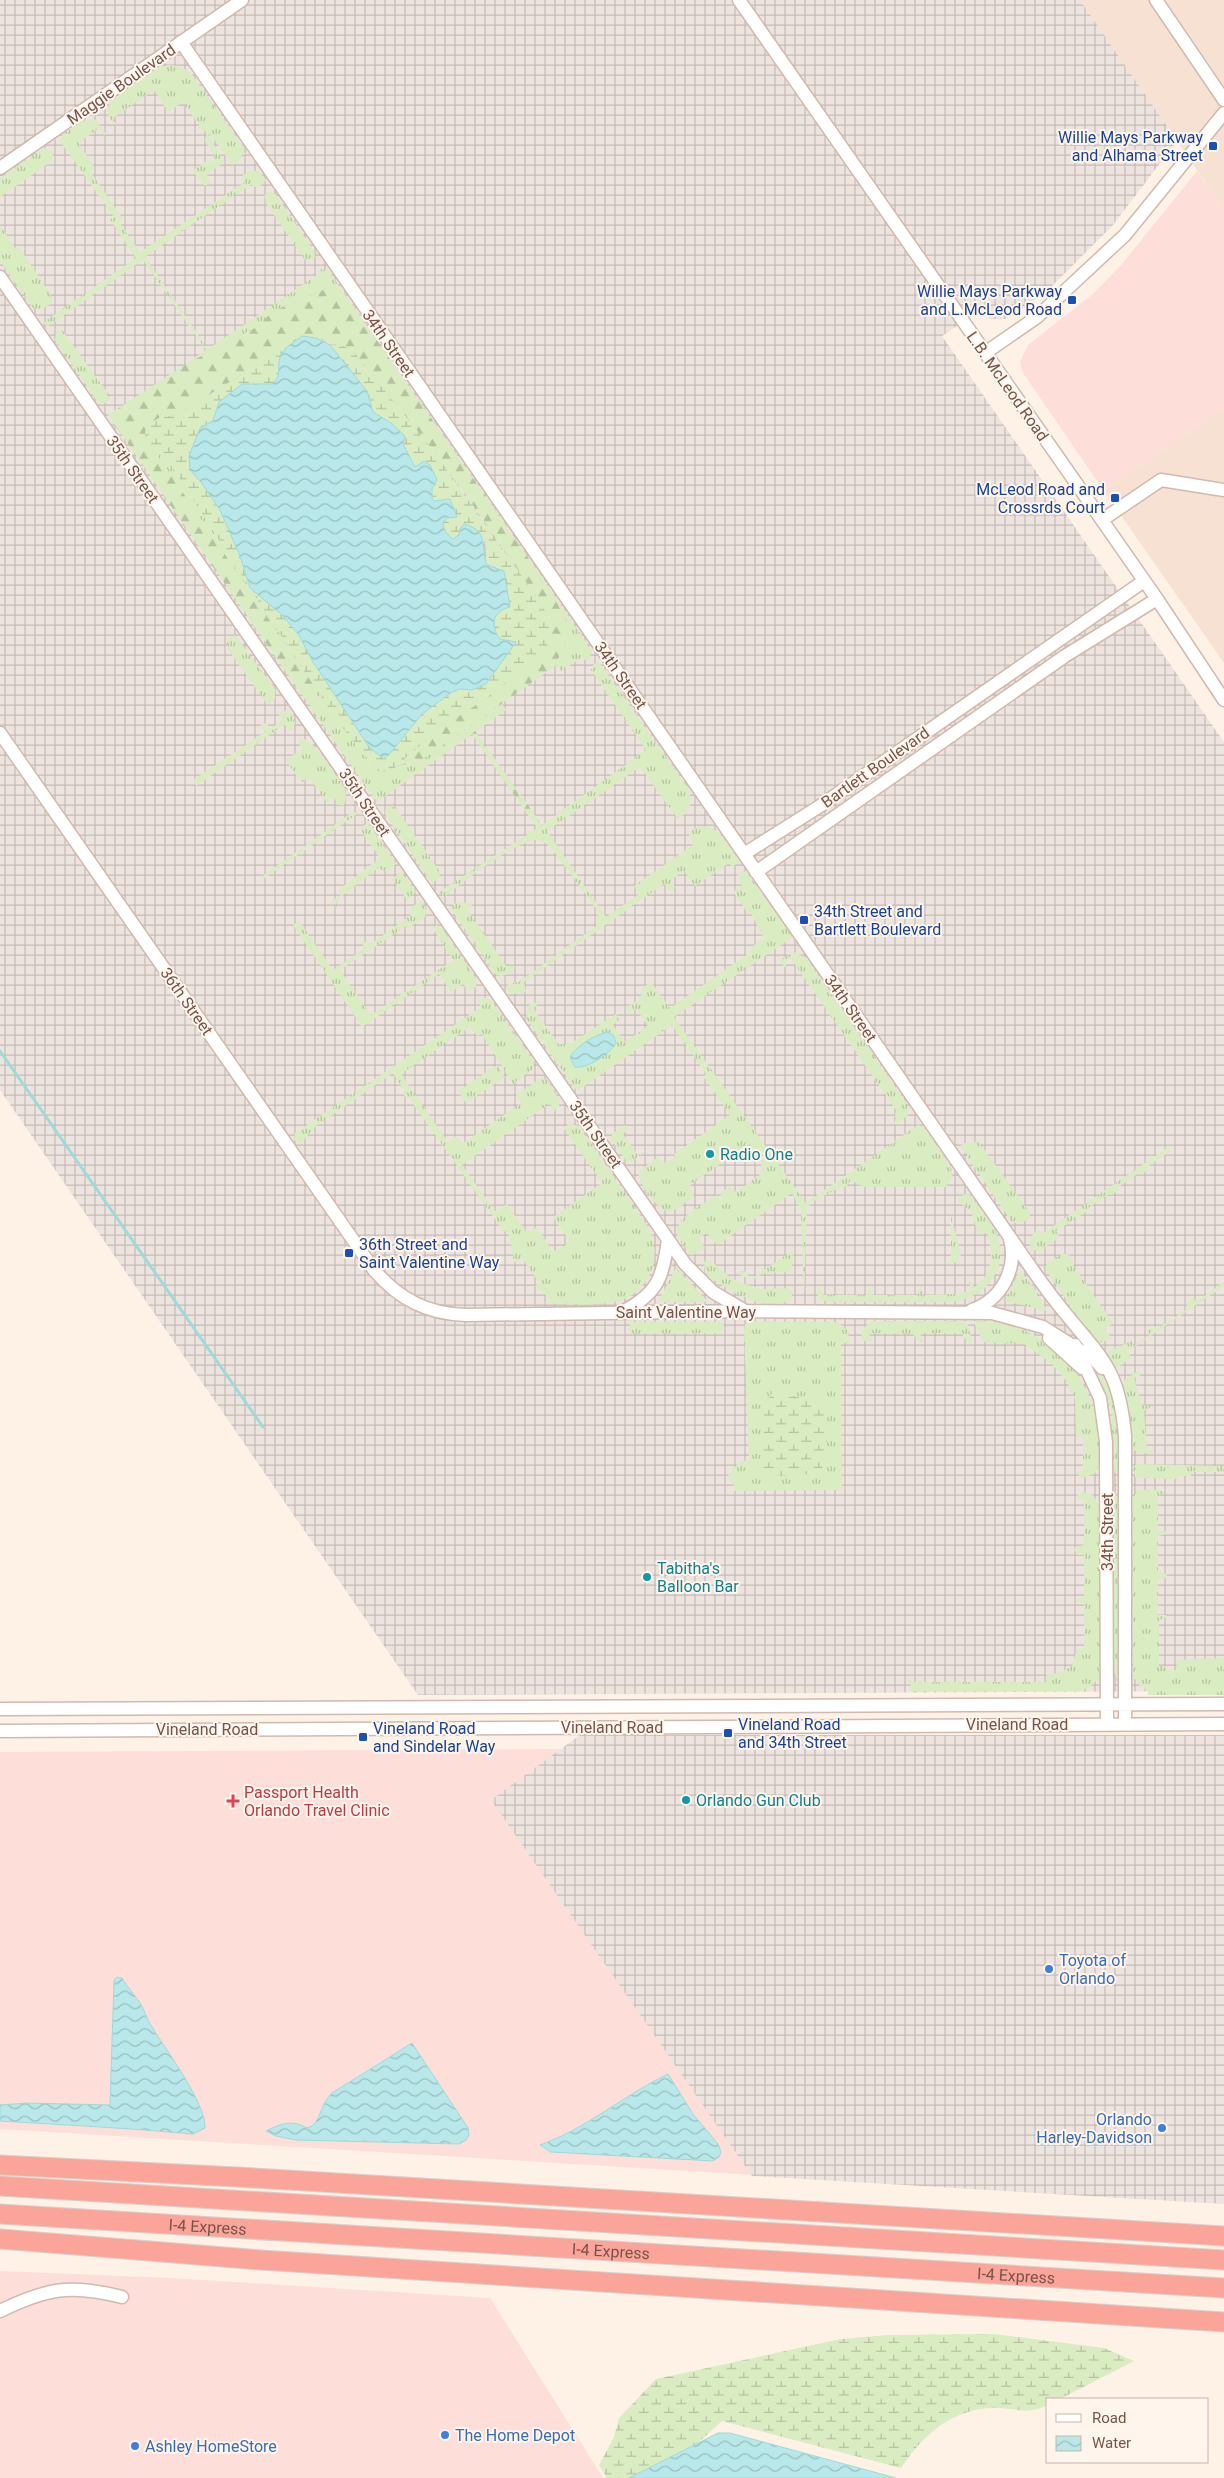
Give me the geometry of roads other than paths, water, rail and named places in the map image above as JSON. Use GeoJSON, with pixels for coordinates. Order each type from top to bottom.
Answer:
{"type":"FeatureCollection","features":[{"type":"Feature","properties":{"kind":"highway"},"geometry":{"type":"LineString","coordinates":[[0,2158],[22,2167]]}},
{"type":"Feature","properties":{"kind":"highway"},"geometry":{"type":"LineString","coordinates":[[0,2165],[1224,2236]]}},
{"type":"Feature","properties":{"kind":"highway","name":"I-4 Express"},"geometry":{"type":"LineString","coordinates":[[0,2186],[1224,2260]]}},
{"type":"Feature","properties":{"kind":"highway","name":"I-4 Express"},"geometry":{"type":"LineString","coordinates":[[0,2214],[1224,2288]]}},
{"type":"Feature","properties":{"kind":"highway"},"geometry":{"type":"LineString","coordinates":[[0,2240],[261,2260],[1222,2322]]}},
{"type":"Feature","properties":{"kind":"street","name":"Maggie Boulevard"},"geometry":{"type":"LineString","coordinates":[[0,168],[242,0]]}},
{"type":"Feature","properties":{"kind":"street","name":"L.B. McLeod Road"},"geometry":{"type":"LineString","coordinates":[[738,0],[1157,599],[1224,700]]}},
{"type":"Feature","properties":{"kind":"street"},"geometry":{"type":"LineString","coordinates":[[1156,0],[1224,100]]}},
{"type":"Feature","properties":{"kind":"street","name":"34th Street"},"geometry":{"type":"LineString","coordinates":[[181,42],[1009,1236],[1061,1308],[1105,1361],[1114,1379],[1122,1406],[1125,1458],[1125,1724]]}},
{"type":"Feature","properties":{"kind":"street"},"geometry":{"type":"LineString","coordinates":[[986,353],[1037,316],[1074,284],[1125,235],[1224,112]]}},
{"type":"Feature","properties":{"kind":"street","name":"35th Street"},"geometry":{"type":"LineString","coordinates":[[0,277],[668,1240],[698,1280],[713,1292],[744,1311]]}},
{"type":"Feature","properties":{"kind":"street"},"geometry":{"type":"LineString","coordinates":[[1102,520],[1161,480],[1224,490]]}},
{"type":"Feature","properties":{"kind":"street","name":"Bartlett Boulevard"},"geometry":{"type":"LineString","coordinates":[[744,854],[820,806],[1144,581]]}},
{"type":"Feature","properties":{"kind":"street","name":"Bartlett Boulevard"},"geometry":{"type":"LineString","coordinates":[[756,872],[1088,641],[1157,599]]}},
{"type":"Feature","properties":{"kind":"street","name":"Bartlett Boulevard"},"geometry":{"type":"LineString","coordinates":[[932,750],[931,738],[978,705],[1005,677]]}},
{"type":"Feature","properties":{"kind":"street","name":"36th Street"},"geometry":{"type":"LineString","coordinates":[[0,732],[374,1270]]}},
{"type":"Feature","properties":{"kind":"street"},"geometry":{"type":"LineString","coordinates":[[970,1311],[984,1306],[1003,1286],[1012,1259],[1009,1236]]}},
{"type":"Feature","properties":{"kind":"street"},"geometry":{"type":"LineString","coordinates":[[621,1312],[641,1302],[652,1292],[664,1267],[668,1240]]}},
{"type":"Feature","properties":{"kind":"street","name":"Saint Valentine Way"},"geometry":{"type":"LineString","coordinates":[[374,1270],[408,1301],[440,1312],[466,1315],[744,1311],[970,1311],[1012,1316],[1043,1327]]}},
{"type":"Feature","properties":{"kind":"street","name":"34th Street"},"geometry":{"type":"LineString","coordinates":[[1061,1308],[1100,1398],[1106,1442],[1106,1724]]}},
{"type":"Feature","properties":{"kind":"street","name":"Saint Valentine Way"},"geometry":{"type":"LineString","coordinates":[[1012,1316],[1059,1345],[1088,1374]]}},
{"type":"Feature","properties":{"kind":"street","name":"34th Street"},"geometry":{"type":"LineString","coordinates":[[1043,1327],[1076,1346],[1101,1366],[1122,1406]]}},
{"type":"Feature","properties":{"kind":"street","name":"Vineland Road"},"geometry":{"type":"LineString","coordinates":[[2,1709],[1224,1704]]}},
{"type":"Feature","properties":{"kind":"street"},"geometry":{"type":"LineString","coordinates":[[776,1705],[776,1726]]}},
{"type":"Feature","properties":{"kind":"street"},"geometry":{"type":"LineString","coordinates":[[897,1705],[898,1725]]}},
{"type":"Feature","properties":{"kind":"street"},"geometry":{"type":"LineString","coordinates":[[599,1706],[601,1727]]}},
{"type":"Feature","properties":{"kind":"street"},"geometry":{"type":"LineString","coordinates":[[217,1708],[217,1730]]}},
{"type":"Feature","properties":{"kind":"street"},"geometry":{"type":"LineString","coordinates":[[2,1709],[2,1731]]}},
{"type":"Feature","properties":{"kind":"street","name":"Vineland Road"},"geometry":{"type":"LineString","coordinates":[[2,1731],[1224,1724]]}},
{"type":"Feature","properties":{"kind":"street"},"geometry":{"type":"LineString","coordinates":[[0,2311],[38,2295],[71,2288],[95,2290],[122,2297]]}},
{"type":"Feature","properties":{"kind":"water"},"geometry":{"type":"Polygon","coordinates":[[[302,336],[316,338],[330,345],[367,391],[373,412],[391,423],[405,436],[403,444],[415,467],[424,461],[430,465],[437,480],[432,488],[432,498],[434,501],[450,499],[457,517],[447,518],[443,522],[447,534],[453,539],[459,535],[460,529],[464,524],[472,527],[478,531],[483,540],[487,565],[504,571],[510,607],[496,615],[494,624],[500,639],[516,642],[486,684],[472,690],[460,689],[452,692],[422,714],[388,756],[380,756],[369,747],[313,662],[299,635],[282,615],[250,588],[240,556],[220,510],[201,482],[190,470],[189,456],[200,428],[213,421],[219,402],[242,384],[272,384],[279,374],[281,354],[302,336]]]}},
{"type":"Feature","properties":{"kind":"water"},"geometry":{"type":"Polygon","coordinates":[[[608,1032],[614,1036],[616,1043],[613,1047],[604,1056],[592,1063],[586,1066],[575,1067],[570,1058],[572,1054],[592,1038],[608,1032]]]}},
{"type":"Feature","properties":{"kind":"water"},"geometry":{"type":"Polygon","coordinates":[[[117,1977],[122,1978],[140,2003],[150,2024],[184,2077],[204,2117],[205,2128],[193,2134],[0,2121],[0,2105],[27,2103],[110,2105],[114,1980],[117,1977]]]}},
{"type":"Feature","properties":{"kind":"water"},"geometry":{"type":"Polygon","coordinates":[[[412,2043],[468,2128],[469,2135],[466,2140],[459,2144],[296,2140],[276,2136],[266,2131],[276,2126],[291,2123],[307,2128],[312,2126],[318,2119],[324,2103],[332,2093],[412,2043]]]}},
{"type":"Feature","properties":{"kind":"water"},"geometry":{"type":"Polygon","coordinates":[[[668,2074],[693,2114],[718,2144],[721,2152],[719,2157],[713,2161],[551,2152],[540,2145],[573,2130],[668,2074]]]}},
{"type":"Feature","properties":{"kind":"water"},"geometry":{"type":"Polygon","coordinates":[[[718,2433],[730,2433],[896,2478],[629,2478],[718,2433]]]}},
{"type":"Feature","properties":{"kind":"waterway"},"geometry":{"type":"LineString","coordinates":[[0,1051],[263,1427]]}},
{"type":"Feature","properties":{"kind":"place","name":"Willie Mays Parkway and Alhama Street"},"geometry":{"type":"Point","coordinates":[1213,146]}},
{"type":"Feature","properties":{"kind":"place","name":"Willie Mays Parkway and L.McLeod Road"},"geometry":{"type":"Point","coordinates":[1072,300]}},
{"type":"Feature","properties":{"kind":"place","name":"McLeod Road and Crossrds Court"},"geometry":{"type":"Point","coordinates":[1115,498]}},
{"type":"Feature","properties":{"kind":"place","name":"34th Street and Bartlett Boulevard"},"geometry":{"type":"Point","coordinates":[804,920]}},
{"type":"Feature","properties":{"kind":"place","name":"Radio One"},"geometry":{"type":"Point","coordinates":[710,1154]}},
{"type":"Feature","properties":{"kind":"place","name":"36th Street and Saint Valentine Way"},"geometry":{"type":"Point","coordinates":[349,1253]}},
{"type":"Feature","properties":{"kind":"place","name":"Tabitha's Balloon Bar"},"geometry":{"type":"Point","coordinates":[647,1577]}},
{"type":"Feature","properties":{"kind":"place","name":"Vineland Road and 34th Street"},"geometry":{"type":"Point","coordinates":[728,1733]}},
{"type":"Feature","properties":{"kind":"place","name":"Vineland Road and Sindelar Way"},"geometry":{"type":"Point","coordinates":[363,1737]}},
{"type":"Feature","properties":{"kind":"place","name":"Orlando Gun Club"},"geometry":{"type":"Point","coordinates":[686,1800]}},
{"type":"Feature","properties":{"kind":"place","name":"Passport Health Orlando Travel Clinic"},"geometry":{"type":"Point","coordinates":[233,1801]}},
{"type":"Feature","properties":{"kind":"place","name":"Toyota of Orlando"},"geometry":{"type":"Point","coordinates":[1049,1969]}},
{"type":"Feature","properties":{"kind":"place","name":"Orlando Harley-Davidson"},"geometry":{"type":"Point","coordinates":[1162,2128]}},
{"type":"Feature","properties":{"kind":"place","name":"The Home Depot"},"geometry":{"type":"Point","coordinates":[445,2435]}},
{"type":"Feature","properties":{"kind":"place","name":"Ashley HomeStore"},"geometry":{"type":"Point","coordinates":[135,2446]}}]}
